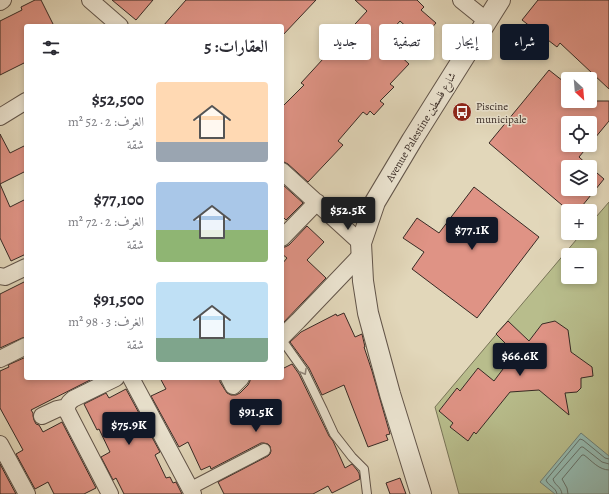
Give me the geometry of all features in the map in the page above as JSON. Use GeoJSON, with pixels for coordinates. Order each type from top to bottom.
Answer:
{"type":"FeatureCollection","features":[{"type":"Feature","properties":{"kind":"street"},"geometry":{"type":"LineString","coordinates":[[90,0],[118,24]]}},
{"type":"Feature","properties":{"kind":"street"},"geometry":{"type":"LineString","coordinates":[[461,0],[487,20]]}},
{"type":"Feature","properties":{"kind":"street","name":"Avenue Palestine شارع فلسطين"},"geometry":{"type":"LineString","coordinates":[[421,494],[390,394],[368,313],[363,281],[361,248],[376,202],[412,140],[500,0]]}},
{"type":"Feature","properties":{"kind":"street"},"geometry":{"type":"LineString","coordinates":[[0,117],[24,102]]}},
{"type":"Feature","properties":{"kind":"street"},"geometry":{"type":"LineString","coordinates":[[284,173],[317,202],[361,248],[298,321],[284,334]]}},
{"type":"Feature","properties":{"kind":"street"},"geometry":{"type":"LineString","coordinates":[[284,236],[317,202]]}},
{"type":"Feature","properties":{"kind":"street"},"geometry":{"type":"LineString","coordinates":[[0,276],[5,277],[24,268]]}},
{"type":"Feature","properties":{"kind":"street"},"geometry":{"type":"LineString","coordinates":[[0,359],[24,347]]}},
{"type":"Feature","properties":{"kind":"street"},"geometry":{"type":"LineString","coordinates":[[106,493],[67,411],[67,407],[68,403],[73,399],[112,380]]}},
{"type":"Feature","properties":{"kind":"street"},"geometry":{"type":"LineString","coordinates":[[132,380],[192,491],[264,450]]}},
{"type":"Feature","properties":{"kind":"street"},"geometry":{"type":"LineString","coordinates":[[230,380],[233,386],[239,380]]}},
{"type":"Feature","properties":{"kind":"street"},"geometry":{"type":"LineString","coordinates":[[42,416],[57,408],[67,407]]}},
{"type":"Feature","properties":{"kind":"street"},"geometry":{"type":"LineString","coordinates":[[0,444],[27,494]]}},
{"type":"Feature","properties":{"kind":"lane"},"geometry":{"type":"LineString","coordinates":[[284,343],[304,371],[334,434],[352,457],[364,469],[367,494]]}},
{"type":"Feature","properties":{"kind":"green space"},"geometry":{"type":"Polygon","coordinates":[[[609,202],[609,494],[459,494],[435,407],[561,258],[561,284],[597,284],[597,248],[569,248],[576,240],[597,240],[597,216],[609,202]]]}},
{"type":"Feature","properties":{"kind":"water"},"geometry":{"type":"Polygon","coordinates":[[[581,433],[609,456],[609,494],[555,494],[540,482],[581,433]]]}},
{"type":"Feature","properties":{"kind":"building"},"geometry":{"type":"Polygon","coordinates":[[[35,0],[41,0],[53,24],[24,24],[24,63],[0,75],[0,21],[22,10],[21,7],[35,0]]]}},
{"type":"Feature","properties":{"kind":"building"},"geometry":{"type":"Polygon","coordinates":[[[112,0],[153,0],[136,20],[112,0]]]}},
{"type":"Feature","properties":{"kind":"building"},"geometry":{"type":"Polygon","coordinates":[[[186,0],[316,0],[284,34],[284,24],[165,24],[186,0]]]}},
{"type":"Feature","properties":{"kind":"building"},"geometry":{"type":"Polygon","coordinates":[[[355,0],[417,0],[424,7],[421,10],[436,23],[434,25],[434,24],[403,24],[400,21],[397,24],[379,24],[379,60],[405,60],[409,64],[390,84],[394,87],[380,101],[384,104],[374,115],[370,111],[367,115],[363,112],[338,141],[343,145],[308,182],[284,162],[284,105],[304,85],[301,83],[322,60],[371,60],[371,24],[355,24],[367,11],[355,0]]]}},
{"type":"Feature","properties":{"kind":"building"},"geometry":{"type":"Polygon","coordinates":[[[538,0],[609,0],[609,89],[597,78],[597,72],[591,72],[560,43],[557,47],[549,41],[549,24],[527,24],[522,20],[538,0]]]}},
{"type":"Feature","properties":{"kind":"building"},"geometry":{"type":"Polygon","coordinates":[[[549,70],[561,79],[561,108],[597,108],[597,101],[609,101],[609,121],[597,136],[597,116],[561,116],[561,152],[583,152],[579,157],[582,160],[561,160],[561,196],[590,196],[584,204],[561,204],[489,143],[549,70]]]}},
{"type":"Feature","properties":{"kind":"building"},"geometry":{"type":"Polygon","coordinates":[[[0,134],[10,153],[24,146],[24,172],[0,184],[0,134]]]}},
{"type":"Feature","properties":{"kind":"building"},"geometry":{"type":"Polygon","coordinates":[[[597,173],[604,179],[597,188],[597,173]]]}},
{"type":"Feature","properties":{"kind":"building"},"geometry":{"type":"Polygon","coordinates":[[[0,184],[10,207],[24,200],[24,255],[11,261],[0,238],[0,184]]]}},
{"type":"Feature","properties":{"kind":"building"},"geometry":{"type":"Polygon","coordinates":[[[284,186],[303,203],[286,220],[284,218],[284,186]]]}},
{"type":"Feature","properties":{"kind":"building"},"geometry":{"type":"Polygon","coordinates":[[[474,187],[539,237],[477,318],[412,269],[424,252],[403,238],[417,218],[439,233],[474,187]]]}},
{"type":"Feature","properties":{"kind":"building"},"geometry":{"type":"Polygon","coordinates":[[[307,226],[324,242],[307,260],[326,278],[284,322],[284,262],[287,258],[284,256],[284,247],[289,245],[307,226]]]}},
{"type":"Feature","properties":{"kind":"building"},"geometry":{"type":"Polygon","coordinates":[[[24,282],[24,338],[0,348],[0,294],[24,282]]]}},
{"type":"Feature","properties":{"kind":"building"},"geometry":{"type":"Polygon","coordinates":[[[344,313],[355,337],[362,334],[364,347],[390,434],[386,435],[388,440],[368,447],[344,385],[322,395],[309,368],[290,342],[301,332],[336,314],[337,316],[344,313]]]}},
{"type":"Feature","properties":{"kind":"building"},"geometry":{"type":"Polygon","coordinates":[[[508,321],[529,341],[542,324],[555,321],[568,330],[571,352],[592,367],[593,376],[581,378],[581,388],[577,392],[565,393],[569,415],[539,390],[510,392],[476,434],[474,432],[468,441],[450,427],[453,423],[439,411],[457,388],[460,391],[478,368],[494,381],[515,353],[496,334],[508,321]]]}},
{"type":"Feature","properties":{"kind":"building"},"geometry":{"type":"Polygon","coordinates":[[[24,358],[24,380],[90,380],[31,410],[36,424],[39,425],[43,432],[62,422],[96,488],[84,494],[54,494],[48,482],[35,489],[16,454],[23,450],[0,408],[0,371],[9,367],[8,365],[24,358]]]}},
{"type":"Feature","properties":{"kind":"building"},"geometry":{"type":"Polygon","coordinates":[[[292,364],[299,374],[345,468],[352,464],[359,473],[360,479],[332,493],[328,486],[313,494],[224,494],[218,482],[268,456],[271,451],[270,446],[268,444],[261,443],[211,469],[210,466],[201,470],[188,442],[179,447],[151,396],[166,389],[161,380],[220,380],[227,393],[236,395],[248,385],[250,380],[284,380],[284,368],[292,364]]]}},
{"type":"Feature","properties":{"kind":"building"},"geometry":{"type":"Polygon","coordinates":[[[126,389],[160,452],[155,455],[166,478],[170,477],[173,483],[176,482],[182,494],[124,494],[116,478],[113,480],[101,457],[110,452],[99,429],[97,430],[84,404],[106,393],[109,398],[126,389]]]}},
{"type":"Feature","properties":{"kind":"building"},"geometry":{"type":"Polygon","coordinates":[[[0,464],[16,494],[0,494],[0,464]]]}},
{"type":"Feature","properties":{"kind":"building"},"geometry":{"type":"Polygon","coordinates":[[[400,478],[406,494],[390,494],[386,483],[400,478]]]}},
{"type":"Feature","properties":{"kind":"place","name":"Piscine municipale"},"geometry":{"type":"Point","coordinates":[462,112]}}]}
